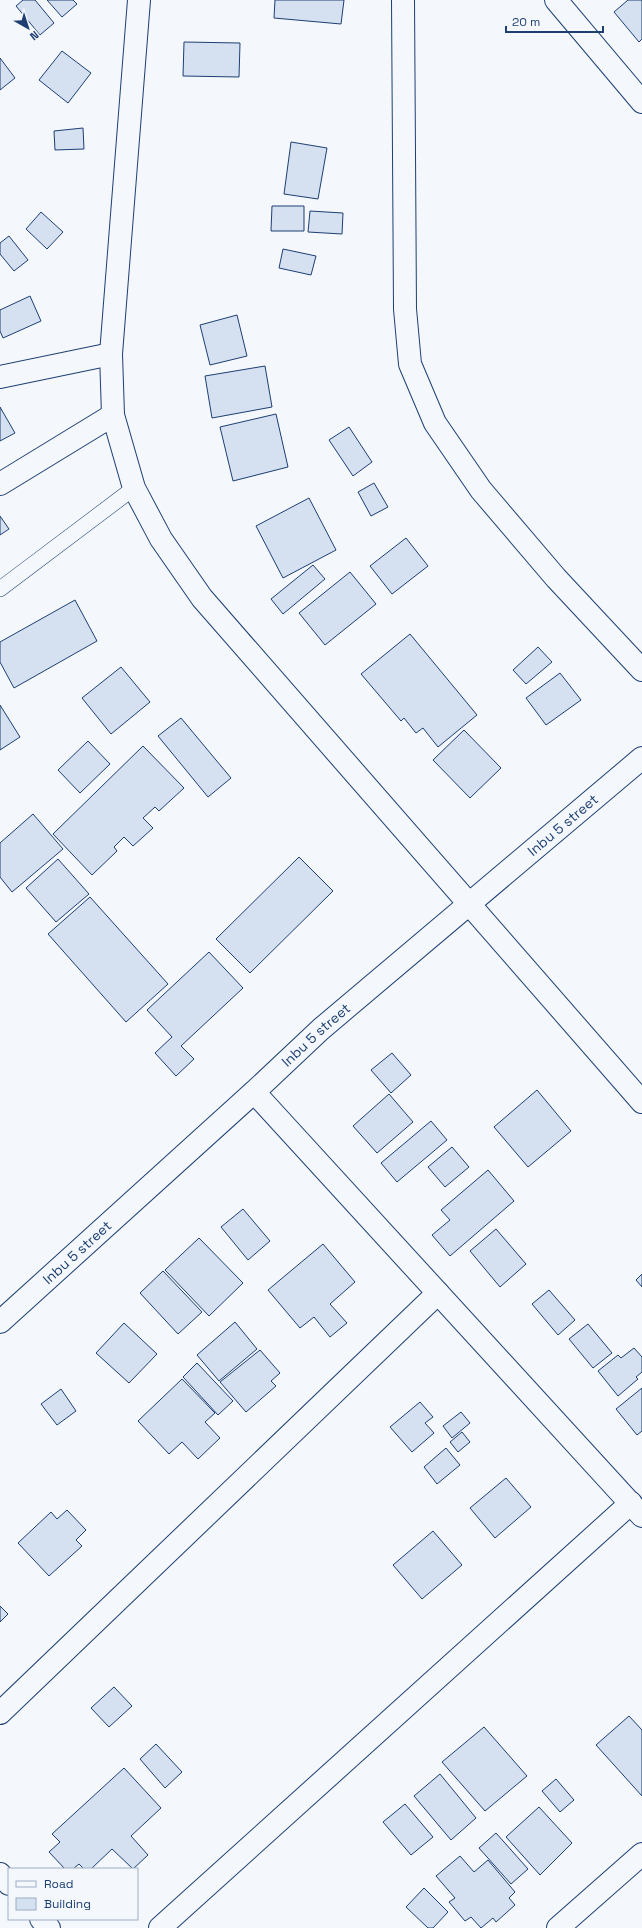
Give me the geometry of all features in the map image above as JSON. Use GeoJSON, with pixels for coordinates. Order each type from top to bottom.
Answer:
{"type":"FeatureCollection","features":[{"type":"Feature","properties":{"kind":"street"},"geometry":{"type":"LineString","coordinates":[[139,0],[111,354],[113,415],[134,488],[161,539],[202,598],[642,1102]]}},
{"type":"Feature","properties":{"kind":"street"},"geometry":{"type":"LineString","coordinates":[[403,0],[405,309],[410,364],[435,423],[482,490],[556,578],[642,670]]}},
{"type":"Feature","properties":{"kind":"street"},"geometry":{"type":"LineString","coordinates":[[556,0],[642,102]]}},
{"type":"Feature","properties":{"kind":"street"},"geometry":{"type":"LineString","coordinates":[[0,377],[111,354]]}},
{"type":"Feature","properties":{"kind":"street"},"geometry":{"type":"LineString","coordinates":[[0,484],[113,415]]}},
{"type":"Feature","properties":{"kind":"street","name":"Inbu 5 street"},"geometry":{"type":"LineString","coordinates":[[0,1322],[254,1092],[321,1029],[642,758]]}},
{"type":"Feature","properties":{"kind":"street"},"geometry":{"type":"LineString","coordinates":[[160,1928],[636,1510],[254,1092]]}},
{"type":"Feature","properties":{"kind":"street"},"geometry":{"type":"LineString","coordinates":[[0,1714],[438,1293]]}},
{"type":"Feature","properties":{"kind":"street"},"geometry":{"type":"LineString","coordinates":[[558,1928],[642,1854]]}},
{"type":"Feature","properties":{"kind":"street"},"geometry":{"type":"LineString","coordinates":[[0,1874],[8,1883]]}},
{"type":"Feature","properties":{"kind":"street"},"geometry":{"type":"LineString","coordinates":[[42,1920],[49,1928]]}},
{"type":"Feature","properties":{"kind":"lane"},"geometry":{"type":"LineString","coordinates":[[0,589],[134,488]]}},
{"type":"Feature","properties":{"kind":"building"},"geometry":{"type":"Polygon","coordinates":[[[23,0],[35,0],[54,23],[40,35],[16,6],[23,0]]]}},
{"type":"Feature","properties":{"kind":"building"},"geometry":{"type":"Polygon","coordinates":[[[47,0],[73,0],[77,4],[62,17],[47,0]]]}},
{"type":"Feature","properties":{"kind":"building"},"geometry":{"type":"Polygon","coordinates":[[[275,0],[344,0],[341,24],[274,18],[275,0]]]}},
{"type":"Feature","properties":{"kind":"building"},"geometry":{"type":"Polygon","coordinates":[[[628,0],[642,0],[642,39],[639,42],[614,12],[628,0]]]}},
{"type":"Feature","properties":{"kind":"building"},"geometry":{"type":"Polygon","coordinates":[[[184,42],[240,43],[239,77],[183,76],[184,42]]]}},
{"type":"Feature","properties":{"kind":"building"},"geometry":{"type":"Polygon","coordinates":[[[62,51],[91,73],[68,103],[39,80],[62,51]]]}},
{"type":"Feature","properties":{"kind":"building"},"geometry":{"type":"Polygon","coordinates":[[[0,58],[15,78],[0,90],[0,58]]]}},
{"type":"Feature","properties":{"kind":"building"},"geometry":{"type":"Polygon","coordinates":[[[83,128],[84,149],[55,150],[54,131],[83,128]]]}},
{"type":"Feature","properties":{"kind":"building"},"geometry":{"type":"Polygon","coordinates":[[[291,142],[327,148],[318,199],[284,194],[291,142]]]}},
{"type":"Feature","properties":{"kind":"building"},"geometry":{"type":"Polygon","coordinates":[[[272,206],[304,206],[304,231],[271,231],[272,206]]]}},
{"type":"Feature","properties":{"kind":"building"},"geometry":{"type":"Polygon","coordinates":[[[310,211],[343,213],[342,234],[308,232],[310,211]]]}},
{"type":"Feature","properties":{"kind":"building"},"geometry":{"type":"Polygon","coordinates":[[[41,212],[63,232],[47,249],[26,229],[41,212]]]}},
{"type":"Feature","properties":{"kind":"building"},"geometry":{"type":"Polygon","coordinates":[[[9,236],[28,260],[14,271],[0,254],[0,243],[9,236]]]}},
{"type":"Feature","properties":{"kind":"building"},"geometry":{"type":"Polygon","coordinates":[[[283,249],[316,256],[311,275],[279,268],[283,249]]]}},
{"type":"Feature","properties":{"kind":"building"},"geometry":{"type":"Polygon","coordinates":[[[30,296],[41,321],[3,338],[0,331],[0,310],[30,296]]]}},
{"type":"Feature","properties":{"kind":"building"},"geometry":{"type":"Polygon","coordinates":[[[237,315],[247,356],[210,365],[200,325],[237,315]]]}},
{"type":"Feature","properties":{"kind":"building"},"geometry":{"type":"Polygon","coordinates":[[[265,366],[272,407],[212,418],[205,376],[265,366]]]}},
{"type":"Feature","properties":{"kind":"building"},"geometry":{"type":"Polygon","coordinates":[[[0,407],[15,433],[0,441],[0,407]]]}},
{"type":"Feature","properties":{"kind":"building"},"geometry":{"type":"Polygon","coordinates":[[[276,414],[288,467],[233,481],[220,427],[276,414]]]}},
{"type":"Feature","properties":{"kind":"building"},"geometry":{"type":"Polygon","coordinates":[[[349,427],[372,462],[353,476],[329,440],[349,427]]]}},
{"type":"Feature","properties":{"kind":"building"},"geometry":{"type":"Polygon","coordinates":[[[374,483],[388,507],[371,516],[358,492],[374,483]]]}},
{"type":"Feature","properties":{"kind":"building"},"geometry":{"type":"Polygon","coordinates":[[[309,498],[336,550],[283,578],[256,526],[309,498]]]}},
{"type":"Feature","properties":{"kind":"building"},"geometry":{"type":"Polygon","coordinates":[[[0,516],[9,529],[0,535],[0,516]]]}},
{"type":"Feature","properties":{"kind":"building"},"geometry":{"type":"Polygon","coordinates":[[[406,538],[428,566],[392,594],[370,566],[406,538]]]}},
{"type":"Feature","properties":{"kind":"building"},"geometry":{"type":"Polygon","coordinates":[[[313,565],[325,579],[283,614],[271,599],[313,565]]]}},
{"type":"Feature","properties":{"kind":"building"},"geometry":{"type":"Polygon","coordinates":[[[350,572],[376,604],[325,645],[299,613],[350,572]]]}},
{"type":"Feature","properties":{"kind":"building"},"geometry":{"type":"Polygon","coordinates":[[[75,600],[97,641],[14,688],[0,662],[0,642],[75,600]]]}},
{"type":"Feature","properties":{"kind":"building"},"geometry":{"type":"Polygon","coordinates":[[[410,634],[477,715],[438,747],[423,728],[416,733],[404,718],[401,721],[361,674],[410,634]]]}},
{"type":"Feature","properties":{"kind":"building"},"geometry":{"type":"Polygon","coordinates":[[[538,647],[552,662],[526,684],[513,670],[538,647]]]}},
{"type":"Feature","properties":{"kind":"building"},"geometry":{"type":"Polygon","coordinates":[[[121,667],[150,702],[111,734],[82,698],[121,667]]]}},
{"type":"Feature","properties":{"kind":"building"},"geometry":{"type":"Polygon","coordinates":[[[560,673],[581,700],[546,725],[526,698],[560,673]]]}},
{"type":"Feature","properties":{"kind":"building"},"geometry":{"type":"Polygon","coordinates":[[[0,705],[20,737],[0,750],[0,705]]]}},
{"type":"Feature","properties":{"kind":"building"},"geometry":{"type":"Polygon","coordinates":[[[181,718],[231,778],[208,797],[158,736],[181,718]]]}},
{"type":"Feature","properties":{"kind":"building"},"geometry":{"type":"Polygon","coordinates":[[[464,730],[501,768],[470,798],[433,760],[464,730]]]}},
{"type":"Feature","properties":{"kind":"building"},"geometry":{"type":"Polygon","coordinates":[[[88,741],[110,764],[80,793],[58,770],[88,741]]]}},
{"type":"Feature","properties":{"kind":"building"},"geometry":{"type":"Polygon","coordinates":[[[143,746],[184,788],[159,811],[155,807],[143,818],[153,828],[133,846],[124,837],[114,847],[117,851],[92,875],[53,834],[143,746]]]}},
{"type":"Feature","properties":{"kind":"building"},"geometry":{"type":"Polygon","coordinates":[[[33,814],[63,849],[12,892],[0,877],[0,843],[33,814]]]}},
{"type":"Feature","properties":{"kind":"building"},"geometry":{"type":"Polygon","coordinates":[[[299,857],[333,891],[250,973],[216,939],[299,857]]]}},
{"type":"Feature","properties":{"kind":"building"},"geometry":{"type":"Polygon","coordinates":[[[58,859],[89,894],[56,922],[26,888],[58,859]]]}},
{"type":"Feature","properties":{"kind":"building"},"geometry":{"type":"Polygon","coordinates":[[[90,897],[168,984],[126,1022],[48,934],[90,897]]]}},
{"type":"Feature","properties":{"kind":"building"},"geometry":{"type":"Polygon","coordinates":[[[209,952],[243,988],[181,1046],[194,1059],[176,1076],[155,1053],[172,1037],[147,1010],[209,952]]]}},
{"type":"Feature","properties":{"kind":"building"},"geometry":{"type":"Polygon","coordinates":[[[392,1053],[411,1075],[391,1093],[371,1070],[392,1053]]]}},
{"type":"Feature","properties":{"kind":"building"},"geometry":{"type":"Polygon","coordinates":[[[537,1090],[571,1131],[528,1167],[494,1127],[537,1090]]]}},
{"type":"Feature","properties":{"kind":"building"},"geometry":{"type":"Polygon","coordinates":[[[389,1094],[413,1122],[377,1153],[353,1126],[389,1094]]]}},
{"type":"Feature","properties":{"kind":"building"},"geometry":{"type":"Polygon","coordinates":[[[431,1121],[447,1140],[397,1182],[381,1163],[431,1121]]]}},
{"type":"Feature","properties":{"kind":"building"},"geometry":{"type":"Polygon","coordinates":[[[452,1147],[469,1167],[445,1187],[428,1167],[452,1147]]]}},
{"type":"Feature","properties":{"kind":"building"},"geometry":{"type":"Polygon","coordinates":[[[488,1170],[514,1201],[450,1256],[432,1235],[450,1220],[441,1210],[488,1170]]]}},
{"type":"Feature","properties":{"kind":"building"},"geometry":{"type":"Polygon","coordinates":[[[243,1209],[270,1241],[248,1260],[221,1227],[243,1209]]]}},
{"type":"Feature","properties":{"kind":"building"},"geometry":{"type":"Polygon","coordinates":[[[496,1229],[526,1264],[500,1287],[470,1251],[496,1229]]]}},
{"type":"Feature","properties":{"kind":"building"},"geometry":{"type":"Polygon","coordinates":[[[199,1238],[243,1283],[209,1316],[165,1270],[199,1238]]]}},
{"type":"Feature","properties":{"kind":"building"},"geometry":{"type":"Polygon","coordinates":[[[323,1244],[355,1282],[330,1304],[347,1323],[330,1337],[314,1317],[300,1328],[268,1290],[323,1244]]]}},
{"type":"Feature","properties":{"kind":"building"},"geometry":{"type":"Polygon","coordinates":[[[163,1271],[202,1312],[178,1334],[140,1293],[163,1271]]]}},
{"type":"Feature","properties":{"kind":"building"},"geometry":{"type":"Polygon","coordinates":[[[642,1274],[642,1287],[636,1280],[642,1274]]]}},
{"type":"Feature","properties":{"kind":"building"},"geometry":{"type":"Polygon","coordinates":[[[549,1290],[575,1320],[558,1335],[532,1304],[549,1290]]]}},
{"type":"Feature","properties":{"kind":"building"},"geometry":{"type":"Polygon","coordinates":[[[235,1322],[257,1349],[219,1381],[197,1355],[235,1322]]]}},
{"type":"Feature","properties":{"kind":"building"},"geometry":{"type":"Polygon","coordinates":[[[124,1323],[157,1354],[129,1383],[96,1353],[124,1323]]]}},
{"type":"Feature","properties":{"kind":"building"},"geometry":{"type":"Polygon","coordinates":[[[588,1324],[612,1353],[593,1368],[569,1339],[588,1324]]]}},
{"type":"Feature","properties":{"kind":"building"},"geometry":{"type":"Polygon","coordinates":[[[634,1348],[642,1357],[642,1372],[636,1377],[638,1379],[618,1396],[598,1371],[618,1355],[621,1358],[634,1348]]]}},
{"type":"Feature","properties":{"kind":"building"},"geometry":{"type":"Polygon","coordinates":[[[260,1350],[280,1373],[271,1381],[276,1386],[246,1412],[220,1382],[260,1350]]]}},
{"type":"Feature","properties":{"kind":"building"},"geometry":{"type":"Polygon","coordinates":[[[197,1363],[233,1401],[218,1415],[183,1377],[197,1363]]]}},
{"type":"Feature","properties":{"kind":"building"},"geometry":{"type":"Polygon","coordinates":[[[182,1379],[215,1413],[205,1422],[220,1438],[198,1459],[182,1442],[169,1454],[138,1421],[182,1379]]]}},
{"type":"Feature","properties":{"kind":"building"},"geometry":{"type":"Polygon","coordinates":[[[642,1388],[642,1431],[637,1435],[616,1409],[642,1388]]]}},
{"type":"Feature","properties":{"kind":"building"},"geometry":{"type":"Polygon","coordinates":[[[61,1389],[76,1411],[57,1425],[41,1404],[61,1389]]]}},
{"type":"Feature","properties":{"kind":"building"},"geometry":{"type":"Polygon","coordinates":[[[420,1402],[433,1417],[425,1423],[434,1433],[412,1452],[390,1427],[420,1402]]]}},
{"type":"Feature","properties":{"kind":"building"},"geometry":{"type":"Polygon","coordinates":[[[461,1412],[470,1423],[452,1438],[443,1426],[461,1412]]]}},
{"type":"Feature","properties":{"kind":"building"},"geometry":{"type":"Polygon","coordinates":[[[462,1432],[470,1442],[458,1452],[450,1442],[462,1432]]]}},
{"type":"Feature","properties":{"kind":"building"},"geometry":{"type":"Polygon","coordinates":[[[446,1448],[460,1465],[437,1484],[424,1467],[446,1448]]]}},
{"type":"Feature","properties":{"kind":"building"},"geometry":{"type":"Polygon","coordinates":[[[506,1478],[531,1507],[495,1538],[470,1508],[506,1478]]]}},
{"type":"Feature","properties":{"kind":"building"},"geometry":{"type":"Polygon","coordinates":[[[67,1510],[86,1530],[76,1540],[82,1546],[49,1576],[18,1543],[51,1512],[57,1519],[67,1510]]]}},
{"type":"Feature","properties":{"kind":"building"},"geometry":{"type":"Polygon","coordinates":[[[433,1531],[462,1565],[422,1599],[393,1565],[433,1531]]]}},
{"type":"Feature","properties":{"kind":"building"},"geometry":{"type":"Polygon","coordinates":[[[0,1606],[8,1614],[0,1622],[0,1606]]]}},
{"type":"Feature","properties":{"kind":"building"},"geometry":{"type":"Polygon","coordinates":[[[114,1687],[132,1706],[109,1727],[91,1708],[114,1687]]]}},
{"type":"Feature","properties":{"kind":"building"},"geometry":{"type":"Polygon","coordinates":[[[629,1716],[642,1730],[642,1796],[596,1745],[629,1716]]]}},
{"type":"Feature","properties":{"kind":"building"},"geometry":{"type":"Polygon","coordinates":[[[484,1727],[527,1776],[485,1811],[442,1762],[484,1727]]]}},
{"type":"Feature","properties":{"kind":"building"},"geometry":{"type":"Polygon","coordinates":[[[156,1744],[182,1772],[165,1788],[140,1759],[156,1744]]]}},
{"type":"Feature","properties":{"kind":"building"},"geometry":{"type":"Polygon","coordinates":[[[124,1768],[161,1808],[131,1836],[148,1855],[134,1868],[132,1868],[112,1849],[92,1868],[83,1868],[79,1864],[74,1868],[64,1868],[49,1852],[60,1842],[52,1834],[124,1768]]]}},
{"type":"Feature","properties":{"kind":"building"},"geometry":{"type":"Polygon","coordinates":[[[440,1774],[476,1818],[451,1840],[414,1796],[440,1774]]]}},
{"type":"Feature","properties":{"kind":"building"},"geometry":{"type":"Polygon","coordinates":[[[556,1779],[574,1800],[560,1812],[542,1791],[556,1779]]]}},
{"type":"Feature","properties":{"kind":"building"},"geometry":{"type":"Polygon","coordinates":[[[405,1804],[433,1837],[411,1855],[383,1822],[405,1804]]]}},
{"type":"Feature","properties":{"kind":"building"},"geometry":{"type":"Polygon","coordinates":[[[539,1807],[572,1843],[540,1875],[506,1837],[539,1807]]]}},
{"type":"Feature","properties":{"kind":"building"},"geometry":{"type":"Polygon","coordinates":[[[496,1833],[528,1869],[511,1884],[479,1848],[496,1833]]]}},
{"type":"Feature","properties":{"kind":"building"},"geometry":{"type":"Polygon","coordinates":[[[460,1856],[474,1872],[488,1860],[515,1892],[509,1898],[515,1905],[496,1922],[493,1918],[481,1928],[471,1917],[465,1921],[449,1902],[455,1898],[436,1876],[460,1856]]]}},
{"type":"Feature","properties":{"kind":"building"},"geometry":{"type":"Polygon","coordinates":[[[424,1888],[448,1912],[433,1928],[428,1928],[406,1907],[424,1888]]]}}]}
